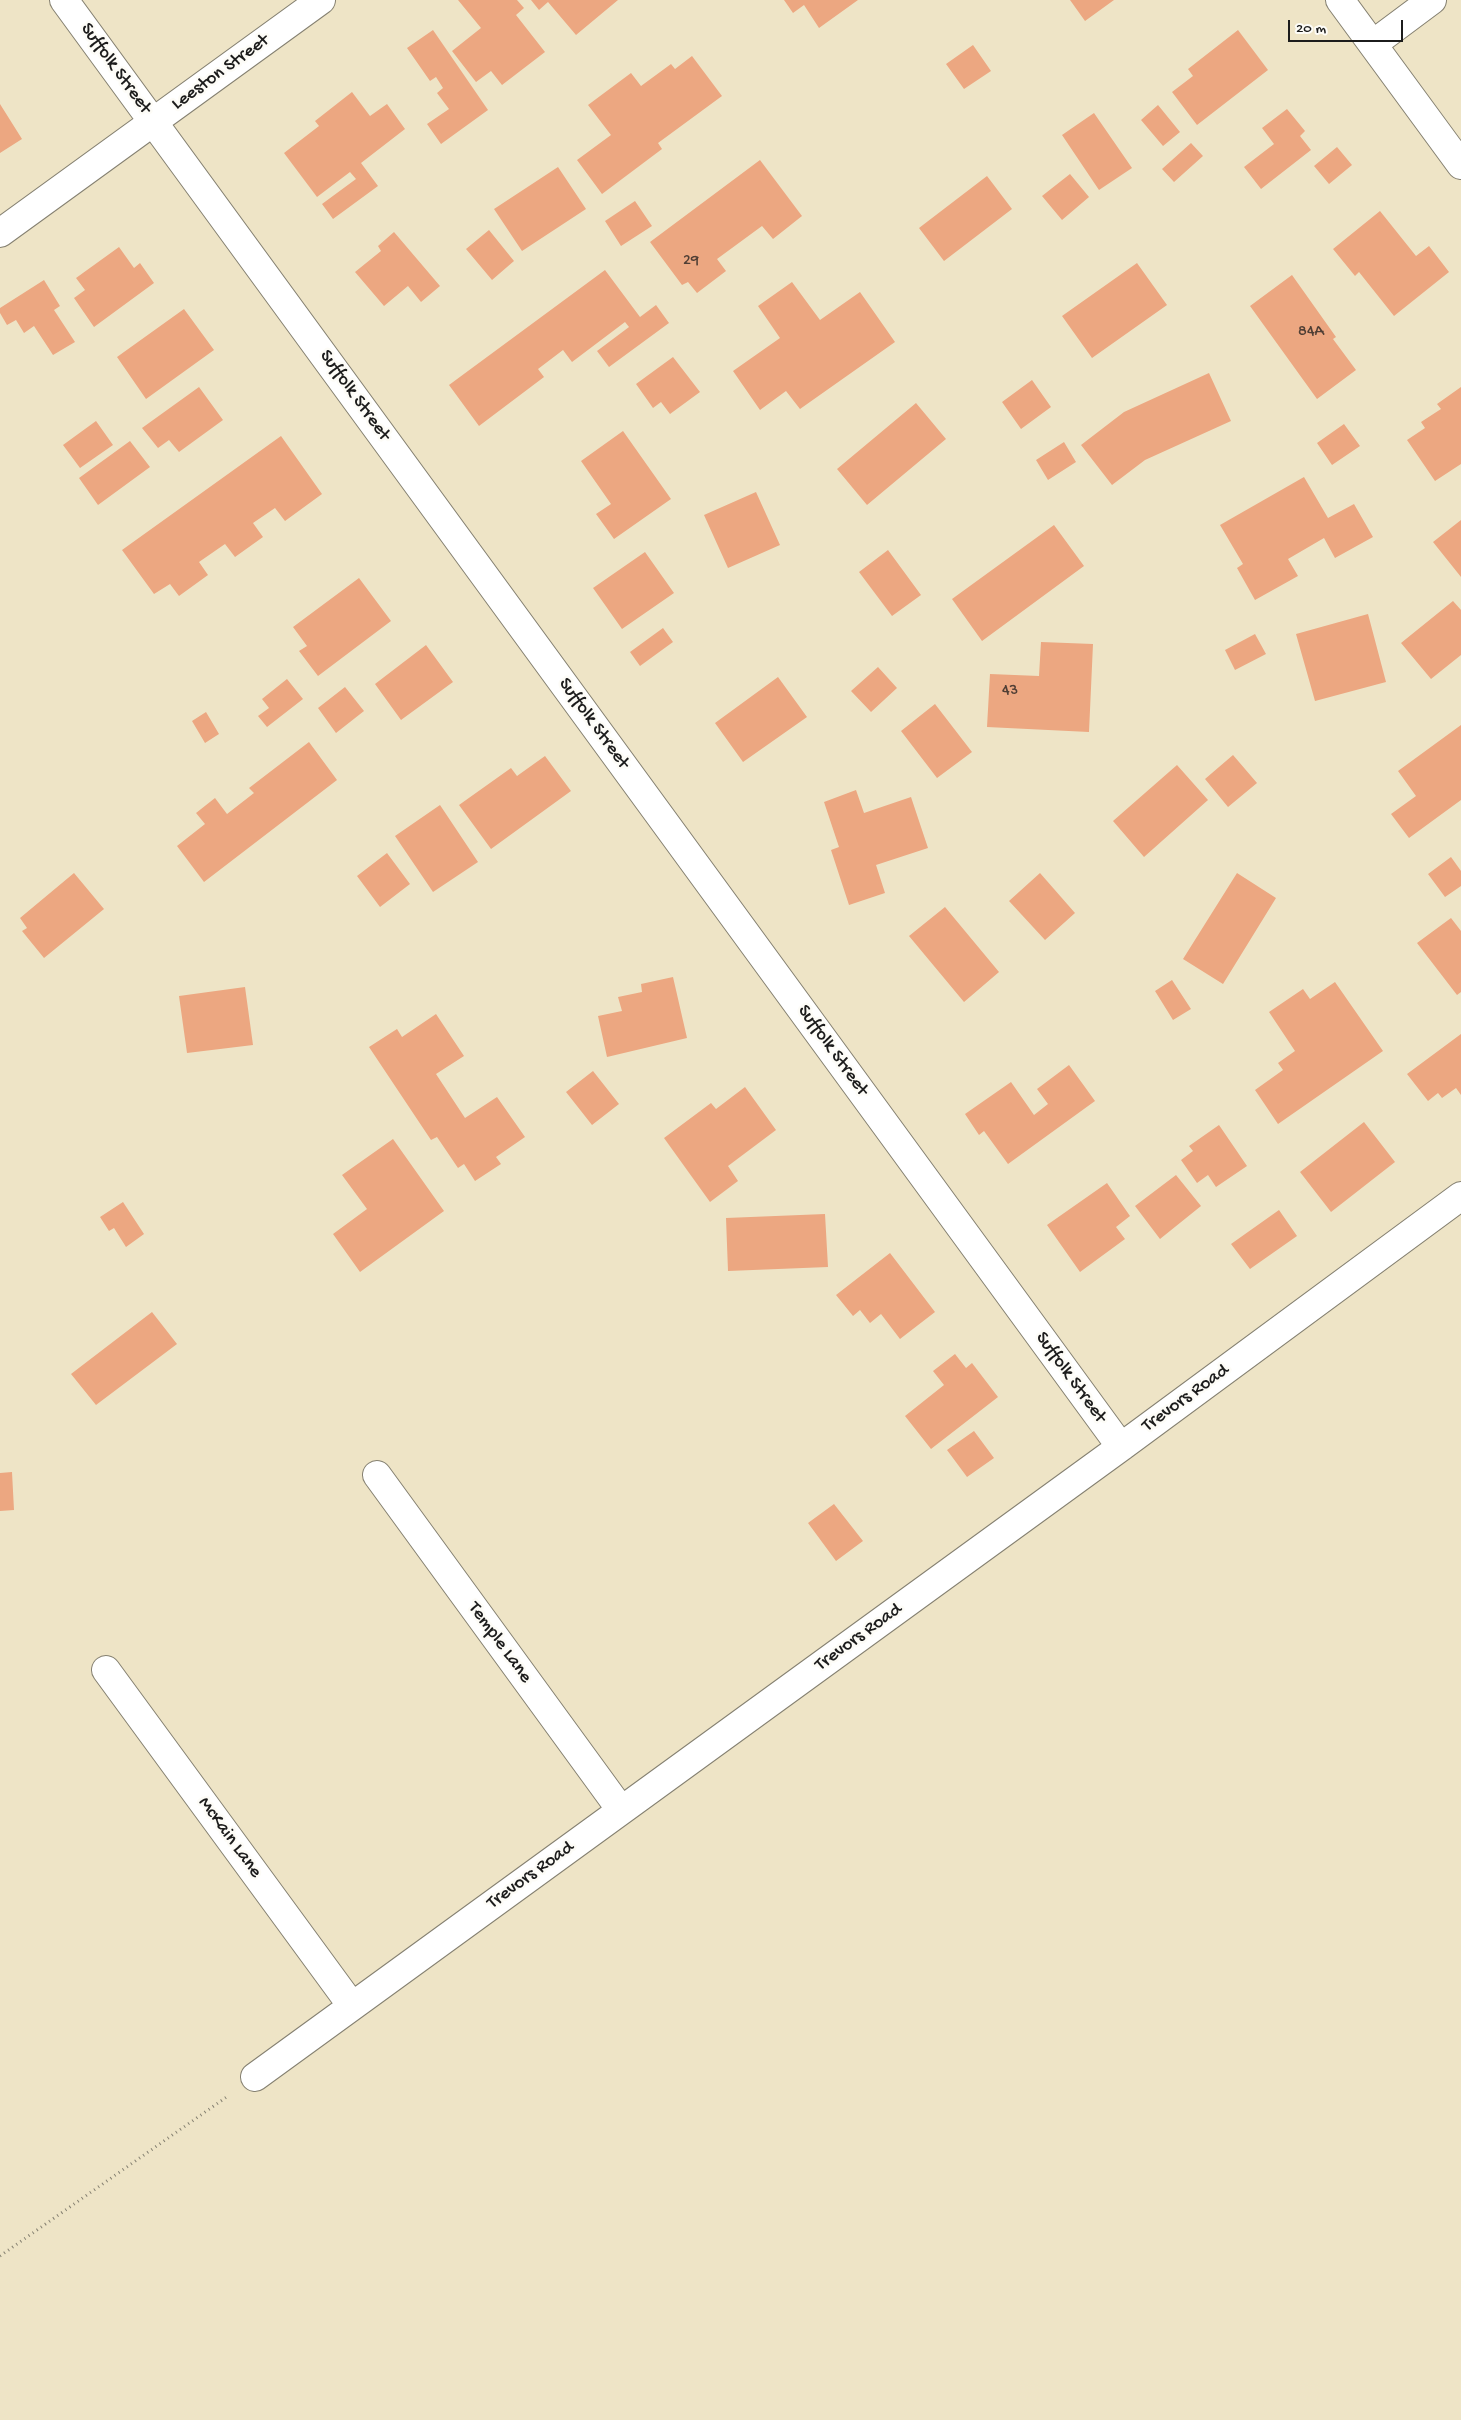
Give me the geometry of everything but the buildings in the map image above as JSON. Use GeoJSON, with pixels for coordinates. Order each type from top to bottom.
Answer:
{"type":"FeatureCollection","features":[{"type":"Feature","properties":{"kind":"street","name":"Suffolk Street"},"geometry":{"type":"LineString","coordinates":[[64,0],[1121,1447]]}},
{"type":"Feature","properties":{"kind":"street","name":"Leeston Street"},"geometry":{"type":"LineString","coordinates":[[0,233],[321,0]]}},
{"type":"Feature","properties":{"kind":"street"},"geometry":{"type":"LineString","coordinates":[[1340,0],[1461,165]]}},
{"type":"Feature","properties":{"kind":"street"},"geometry":{"type":"LineString","coordinates":[[1373,44],[1432,0]]}},
{"type":"Feature","properties":{"kind":"street","name":"Trevors Road"},"geometry":{"type":"LineString","coordinates":[[255,2077],[1121,1447],[1461,1196]]}},
{"type":"Feature","properties":{"kind":"street","name":"Temple Lane"},"geometry":{"type":"LineString","coordinates":[[377,1475],[622,1810]]}},
{"type":"Feature","properties":{"kind":"street","name":"McKain Lane"},"geometry":{"type":"LineString","coordinates":[[106,1670],[352,2006]]}},
{"type":"Feature","properties":{"kind":"path"},"geometry":{"type":"LineString","coordinates":[[0,2256],[255,2077]]}}]}
